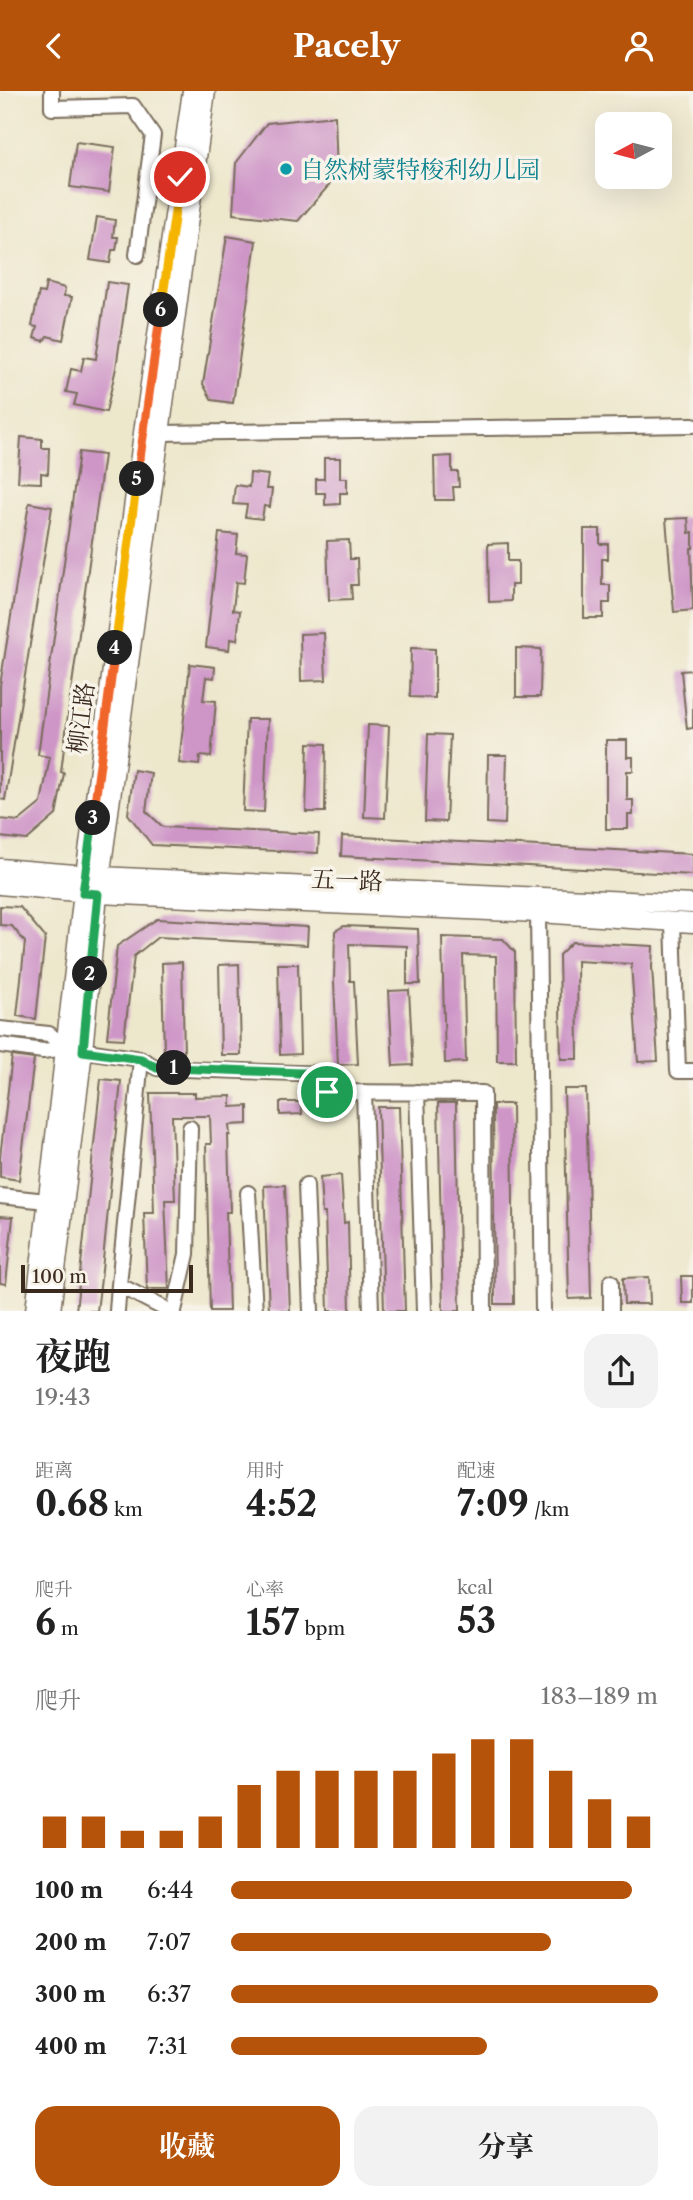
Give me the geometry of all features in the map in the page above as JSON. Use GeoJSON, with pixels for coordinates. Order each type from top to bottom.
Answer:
{"type":"FeatureCollection","features":[{"type":"Feature","properties":{"kind":"street"},"geometry":{"type":"LineString","coordinates":[[52,91],[52,108],[134,106],[153,135],[137,255]]}},
{"type":"Feature","properties":{"kind":"street","name":"柳江路"},"geometry":{"type":"LineString","coordinates":[[51,1311],[56,1202],[90,894],[151,433],[192,91]]}},
{"type":"Feature","properties":{"kind":"street","name":"柳江路"},"geometry":{"type":"LineString","coordinates":[[151,433],[206,91]]}},
{"type":"Feature","properties":{"kind":"street"},"geometry":{"type":"LineString","coordinates":[[151,433],[693,425]]}},
{"type":"Feature","properties":{"kind":"street","name":"五一路"},"geometry":{"type":"LineString","coordinates":[[0,868],[93,875],[554,895],[693,904]]}},
{"type":"Feature","properties":{"kind":"street","name":"五一路"},"geometry":{"type":"LineString","coordinates":[[0,885],[90,894],[546,913],[693,923]]}},
{"type":"Feature","properties":{"kind":"street"},"geometry":{"type":"LineString","coordinates":[[543,1311],[546,913],[554,895]]}},
{"type":"Feature","properties":{"kind":"street"},"geometry":{"type":"LineString","coordinates":[[673,922],[678,1072],[693,1071]]}},
{"type":"Feature","properties":{"kind":"street"},"geometry":{"type":"LineString","coordinates":[[0,1029],[49,1034],[74,1049]]}},
{"type":"Feature","properties":{"kind":"street"},"geometry":{"type":"LineString","coordinates":[[0,1045],[43,1051],[74,1049],[141,1059],[157,1068],[326,1074],[327,1092],[483,1093],[484,1311]]}},
{"type":"Feature","properties":{"kind":"street"},"geometry":{"type":"LineString","coordinates":[[117,1311],[141,1059]]}},
{"type":"Feature","properties":{"kind":"street"},"geometry":{"type":"LineString","coordinates":[[363,1092],[371,1311]]}},
{"type":"Feature","properties":{"kind":"street"},"geometry":{"type":"LineString","coordinates":[[417,1093],[424,1311]]}},
{"type":"Feature","properties":{"kind":"street"},"geometry":{"type":"LineString","coordinates":[[120,1285],[172,1311],[187,1254],[190,1128]]}},
{"type":"Feature","properties":{"kind":"street"},"geometry":{"type":"LineString","coordinates":[[306,1185],[311,1311]]}},
{"type":"Feature","properties":{"kind":"street"},"geometry":{"type":"LineString","coordinates":[[248,1193],[255,1311]]}},
{"type":"Feature","properties":{"kind":"street"},"geometry":{"type":"LineString","coordinates":[[0,1196],[56,1202]]}},
{"type":"Feature","properties":{"kind":"street","name":"柳江路"},"geometry":{"type":"LineString","coordinates":[[35,1311],[56,1202]]}},
{"type":"Feature","properties":{"kind":"street"},"geometry":{"type":"LineString","coordinates":[[611,1282],[611,1311]]}},
{"type":"Feature","properties":{"kind":"building","name":"自然树蒙特梭利幼儿园"},"geometry":{"type":"Polygon","coordinates":[[[335,116],[337,176],[298,221],[233,214],[236,163],[267,123],[335,116]]]}},
{"type":"Feature","properties":{"kind":"building"},"geometry":{"type":"Polygon","coordinates":[[[76,142],[115,147],[109,192],[70,187],[76,142]]]}},
{"type":"Feature","properties":{"kind":"building"},"geometry":{"type":"Polygon","coordinates":[[[97,217],[115,220],[113,237],[118,237],[110,263],[90,260],[97,217]]]}},
{"type":"Feature","properties":{"kind":"building"},"geometry":{"type":"Polygon","coordinates":[[[227,236],[256,241],[233,403],[212,400],[203,384],[227,236]]]}},
{"type":"Feature","properties":{"kind":"building"},"geometry":{"type":"Polygon","coordinates":[[[107,282],[128,285],[116,368],[106,412],[74,405],[77,394],[66,392],[71,369],[81,371],[84,357],[96,359],[107,282]]]}},
{"type":"Feature","properties":{"kind":"building"},"geometry":{"type":"Polygon","coordinates":[[[46,283],[65,288],[64,296],[72,297],[63,340],[47,336],[44,341],[34,338],[37,327],[32,326],[39,292],[44,293],[46,283]]]}},
{"type":"Feature","properties":{"kind":"building"},"geometry":{"type":"Polygon","coordinates":[[[21,437],[42,439],[42,448],[49,448],[48,474],[41,473],[41,483],[18,482],[21,437]]]}},
{"type":"Feature","properties":{"kind":"building"},"geometry":{"type":"Polygon","coordinates":[[[79,452],[104,455],[70,699],[61,772],[64,773],[56,815],[27,840],[0,837],[0,819],[19,821],[41,803],[50,757],[38,755],[79,452]]]}},
{"type":"Feature","properties":{"kind":"building"},"geometry":{"type":"Polygon","coordinates":[[[452,456],[452,472],[458,472],[459,487],[453,487],[454,500],[435,500],[434,457],[452,456]]]}},
{"type":"Feature","properties":{"kind":"building"},"geometry":{"type":"Polygon","coordinates":[[[324,458],[340,458],[340,478],[347,478],[347,493],[340,493],[340,504],[325,505],[325,493],[316,493],[316,479],[324,479],[324,458]]]}},
{"type":"Feature","properties":{"kind":"building"},"geometry":{"type":"Polygon","coordinates":[[[250,473],[268,475],[266,489],[272,489],[270,507],[264,506],[262,519],[245,517],[247,505],[233,504],[235,485],[249,487],[250,473]]]}},
{"type":"Feature","properties":{"kind":"building"},"geometry":{"type":"Polygon","coordinates":[[[29,503],[52,507],[5,800],[0,799],[0,685],[29,503]]]}},
{"type":"Feature","properties":{"kind":"building"},"geometry":{"type":"Polygon","coordinates":[[[688,518],[689,533],[693,532],[693,610],[674,612],[666,519],[688,518]]]}},
{"type":"Feature","properties":{"kind":"building"},"geometry":{"type":"Polygon","coordinates":[[[584,529],[600,529],[600,544],[608,544],[608,559],[602,559],[602,585],[610,585],[610,603],[603,603],[603,618],[584,618],[584,529]]]}},
{"type":"Feature","properties":{"kind":"building"},"geometry":{"type":"Polygon","coordinates":[[[219,533],[238,535],[236,553],[247,554],[244,583],[236,582],[233,610],[240,611],[237,640],[230,639],[229,650],[206,647],[219,533]]]}},
{"type":"Feature","properties":{"kind":"building"},"geometry":{"type":"Polygon","coordinates":[[[349,540],[350,559],[357,559],[358,585],[351,585],[352,599],[329,600],[327,541],[349,540]]]}},
{"type":"Feature","properties":{"kind":"building"},"geometry":{"type":"Polygon","coordinates":[[[508,543],[508,561],[518,561],[518,585],[511,585],[511,601],[489,602],[488,544],[508,543]]]}},
{"type":"Feature","properties":{"kind":"building"},"geometry":{"type":"Polygon","coordinates":[[[324,633],[326,680],[301,681],[300,634],[324,633]]]}},
{"type":"Feature","properties":{"kind":"building"},"geometry":{"type":"Polygon","coordinates":[[[411,648],[435,649],[435,698],[410,697],[411,648]]]}},
{"type":"Feature","properties":{"kind":"building"},"geometry":{"type":"Polygon","coordinates":[[[516,648],[541,649],[540,697],[516,697],[516,648]]]}},
{"type":"Feature","properties":{"kind":"building"},"geometry":{"type":"Polygon","coordinates":[[[190,664],[215,667],[214,678],[206,677],[203,700],[216,701],[211,757],[200,756],[199,765],[179,763],[190,664]]]}},
{"type":"Feature","properties":{"kind":"building"},"geometry":{"type":"Polygon","coordinates":[[[693,670],[693,728],[687,729],[681,671],[693,670]]]}},
{"type":"Feature","properties":{"kind":"building"},"geometry":{"type":"Polygon","coordinates":[[[247,719],[268,719],[264,812],[243,811],[247,719]]]}},
{"type":"Feature","properties":{"kind":"building"},"geometry":{"type":"Polygon","coordinates":[[[368,725],[389,726],[385,818],[364,817],[368,725]]]}},
{"type":"Feature","properties":{"kind":"building"},"geometry":{"type":"Polygon","coordinates":[[[428,734],[450,735],[446,822],[425,821],[428,734]]]}},
{"type":"Feature","properties":{"kind":"building"},"geometry":{"type":"Polygon","coordinates":[[[606,740],[627,740],[627,757],[633,757],[633,771],[627,771],[627,800],[633,800],[633,815],[628,815],[628,829],[606,829],[606,740]]]}},
{"type":"Feature","properties":{"kind":"building"},"geometry":{"type":"Polygon","coordinates":[[[308,743],[326,744],[325,812],[306,812],[308,743]]]}},
{"type":"Feature","properties":{"kind":"building"},"geometry":{"type":"Polygon","coordinates":[[[488,755],[507,755],[505,824],[487,823],[488,755]]]}},
{"type":"Feature","properties":{"kind":"building"},"geometry":{"type":"Polygon","coordinates":[[[134,770],[151,773],[146,811],[163,827],[319,834],[318,853],[152,845],[128,814],[134,770]]]}},
{"type":"Feature","properties":{"kind":"building"},"geometry":{"type":"Polygon","coordinates":[[[342,836],[693,854],[693,875],[341,856],[342,836]]]}},
{"type":"Feature","properties":{"kind":"building"},"geometry":{"type":"Polygon","coordinates":[[[0,906],[20,907],[45,937],[36,1019],[17,1016],[25,942],[12,926],[0,925],[0,906]]]}},
{"type":"Feature","properties":{"kind":"building"},"geometry":{"type":"Polygon","coordinates":[[[157,919],[308,927],[307,945],[158,937],[134,956],[124,1039],[107,1038],[117,946],[157,919]]]}},
{"type":"Feature","properties":{"kind":"building"},"geometry":{"type":"Polygon","coordinates":[[[344,926],[418,929],[420,984],[407,984],[407,946],[349,944],[350,981],[354,981],[358,1064],[338,1065],[334,982],[335,931],[344,926]]]}},
{"type":"Feature","properties":{"kind":"building"},"geometry":{"type":"Polygon","coordinates":[[[442,937],[503,939],[515,952],[516,1061],[497,1061],[496,956],[463,955],[466,1062],[445,1063],[442,937]]]}},
{"type":"Feature","properties":{"kind":"building"},"geometry":{"type":"Polygon","coordinates":[[[572,942],[653,946],[658,1061],[638,1062],[631,964],[577,961],[578,1059],[561,1059],[559,955],[572,942]]]}},
{"type":"Feature","properties":{"kind":"building"},"geometry":{"type":"Polygon","coordinates":[[[182,962],[184,1053],[164,1054],[162,963],[182,962]]]}},
{"type":"Feature","properties":{"kind":"building"},"geometry":{"type":"Polygon","coordinates":[[[239,964],[241,1055],[221,1055],[219,965],[239,964]]]}},
{"type":"Feature","properties":{"kind":"building"},"geometry":{"type":"Polygon","coordinates":[[[278,964],[298,964],[300,1054],[280,1055],[278,964]]]}},
{"type":"Feature","properties":{"kind":"building"},"geometry":{"type":"Polygon","coordinates":[[[409,990],[413,1065],[393,1066],[389,991],[409,990]]]}},
{"type":"Feature","properties":{"kind":"building"},"geometry":{"type":"Polygon","coordinates":[[[12,1056],[34,1059],[19,1180],[0,1177],[12,1056]]]}},
{"type":"Feature","properties":{"kind":"building"},"geometry":{"type":"Polygon","coordinates":[[[101,1079],[121,1081],[102,1270],[97,1311],[76,1311],[101,1079]]]}},
{"type":"Feature","properties":{"kind":"building"},"geometry":{"type":"Polygon","coordinates":[[[564,1089],[586,1089],[591,1298],[569,1299],[564,1089]]]}},
{"type":"Feature","properties":{"kind":"building"},"geometry":{"type":"Polygon","coordinates":[[[150,1093],[195,1093],[195,1097],[231,1096],[231,1107],[248,1106],[248,1124],[229,1125],[228,1135],[230,1212],[226,1212],[229,1311],[210,1311],[206,1144],[211,1144],[210,1116],[172,1116],[175,1200],[165,1200],[169,1289],[147,1289],[144,1213],[154,1213],[150,1093]]]}},
{"type":"Feature","properties":{"kind":"building"},"geometry":{"type":"Polygon","coordinates":[[[280,1102],[301,1102],[302,1114],[280,1115],[280,1102]]]}},
{"type":"Feature","properties":{"kind":"building"},"geometry":{"type":"Polygon","coordinates":[[[438,1103],[456,1103],[460,1311],[443,1311],[438,1103]]]}},
{"type":"Feature","properties":{"kind":"building"},"geometry":{"type":"Polygon","coordinates":[[[493,1104],[512,1104],[514,1304],[495,1304],[493,1104]]]}},
{"type":"Feature","properties":{"kind":"building"},"geometry":{"type":"Polygon","coordinates":[[[378,1107],[399,1107],[405,1311],[384,1311],[378,1107]]]}},
{"type":"Feature","properties":{"kind":"building"},"geometry":{"type":"Polygon","coordinates":[[[341,1175],[344,1223],[348,1222],[350,1311],[328,1311],[325,1213],[322,1213],[320,1177],[341,1175]]]}},
{"type":"Feature","properties":{"kind":"building"},"geometry":{"type":"Polygon","coordinates":[[[285,1185],[290,1311],[269,1311],[264,1186],[285,1185]]]}},
{"type":"Feature","properties":{"kind":"building"},"geometry":{"type":"Polygon","coordinates":[[[0,1216],[13,1217],[6,1284],[0,1283],[0,1216]]]}},
{"type":"Feature","properties":{"kind":"building"},"geometry":{"type":"Polygon","coordinates":[[[681,1276],[693,1276],[693,1303],[682,1303],[681,1276]]]}},
{"type":"Feature","properties":{"kind":"building"},"geometry":{"type":"Polygon","coordinates":[[[649,1277],[650,1304],[624,1304],[623,1278],[649,1277]]]}},
{"type":"Feature","properties":{"kind":"place","name":"自然树蒙特梭利幼儿园"},"geometry":{"type":"Point","coordinates":[286,169]}},
{"type":"Feature","properties":{"kind":"route"},"geometry":{"type":"LineString","coordinates":[[180,177],[143,433],[83,893],[98,894],[83,1051],[141,1059],[157,1068],[326,1074],[327,1092]]}}]}
